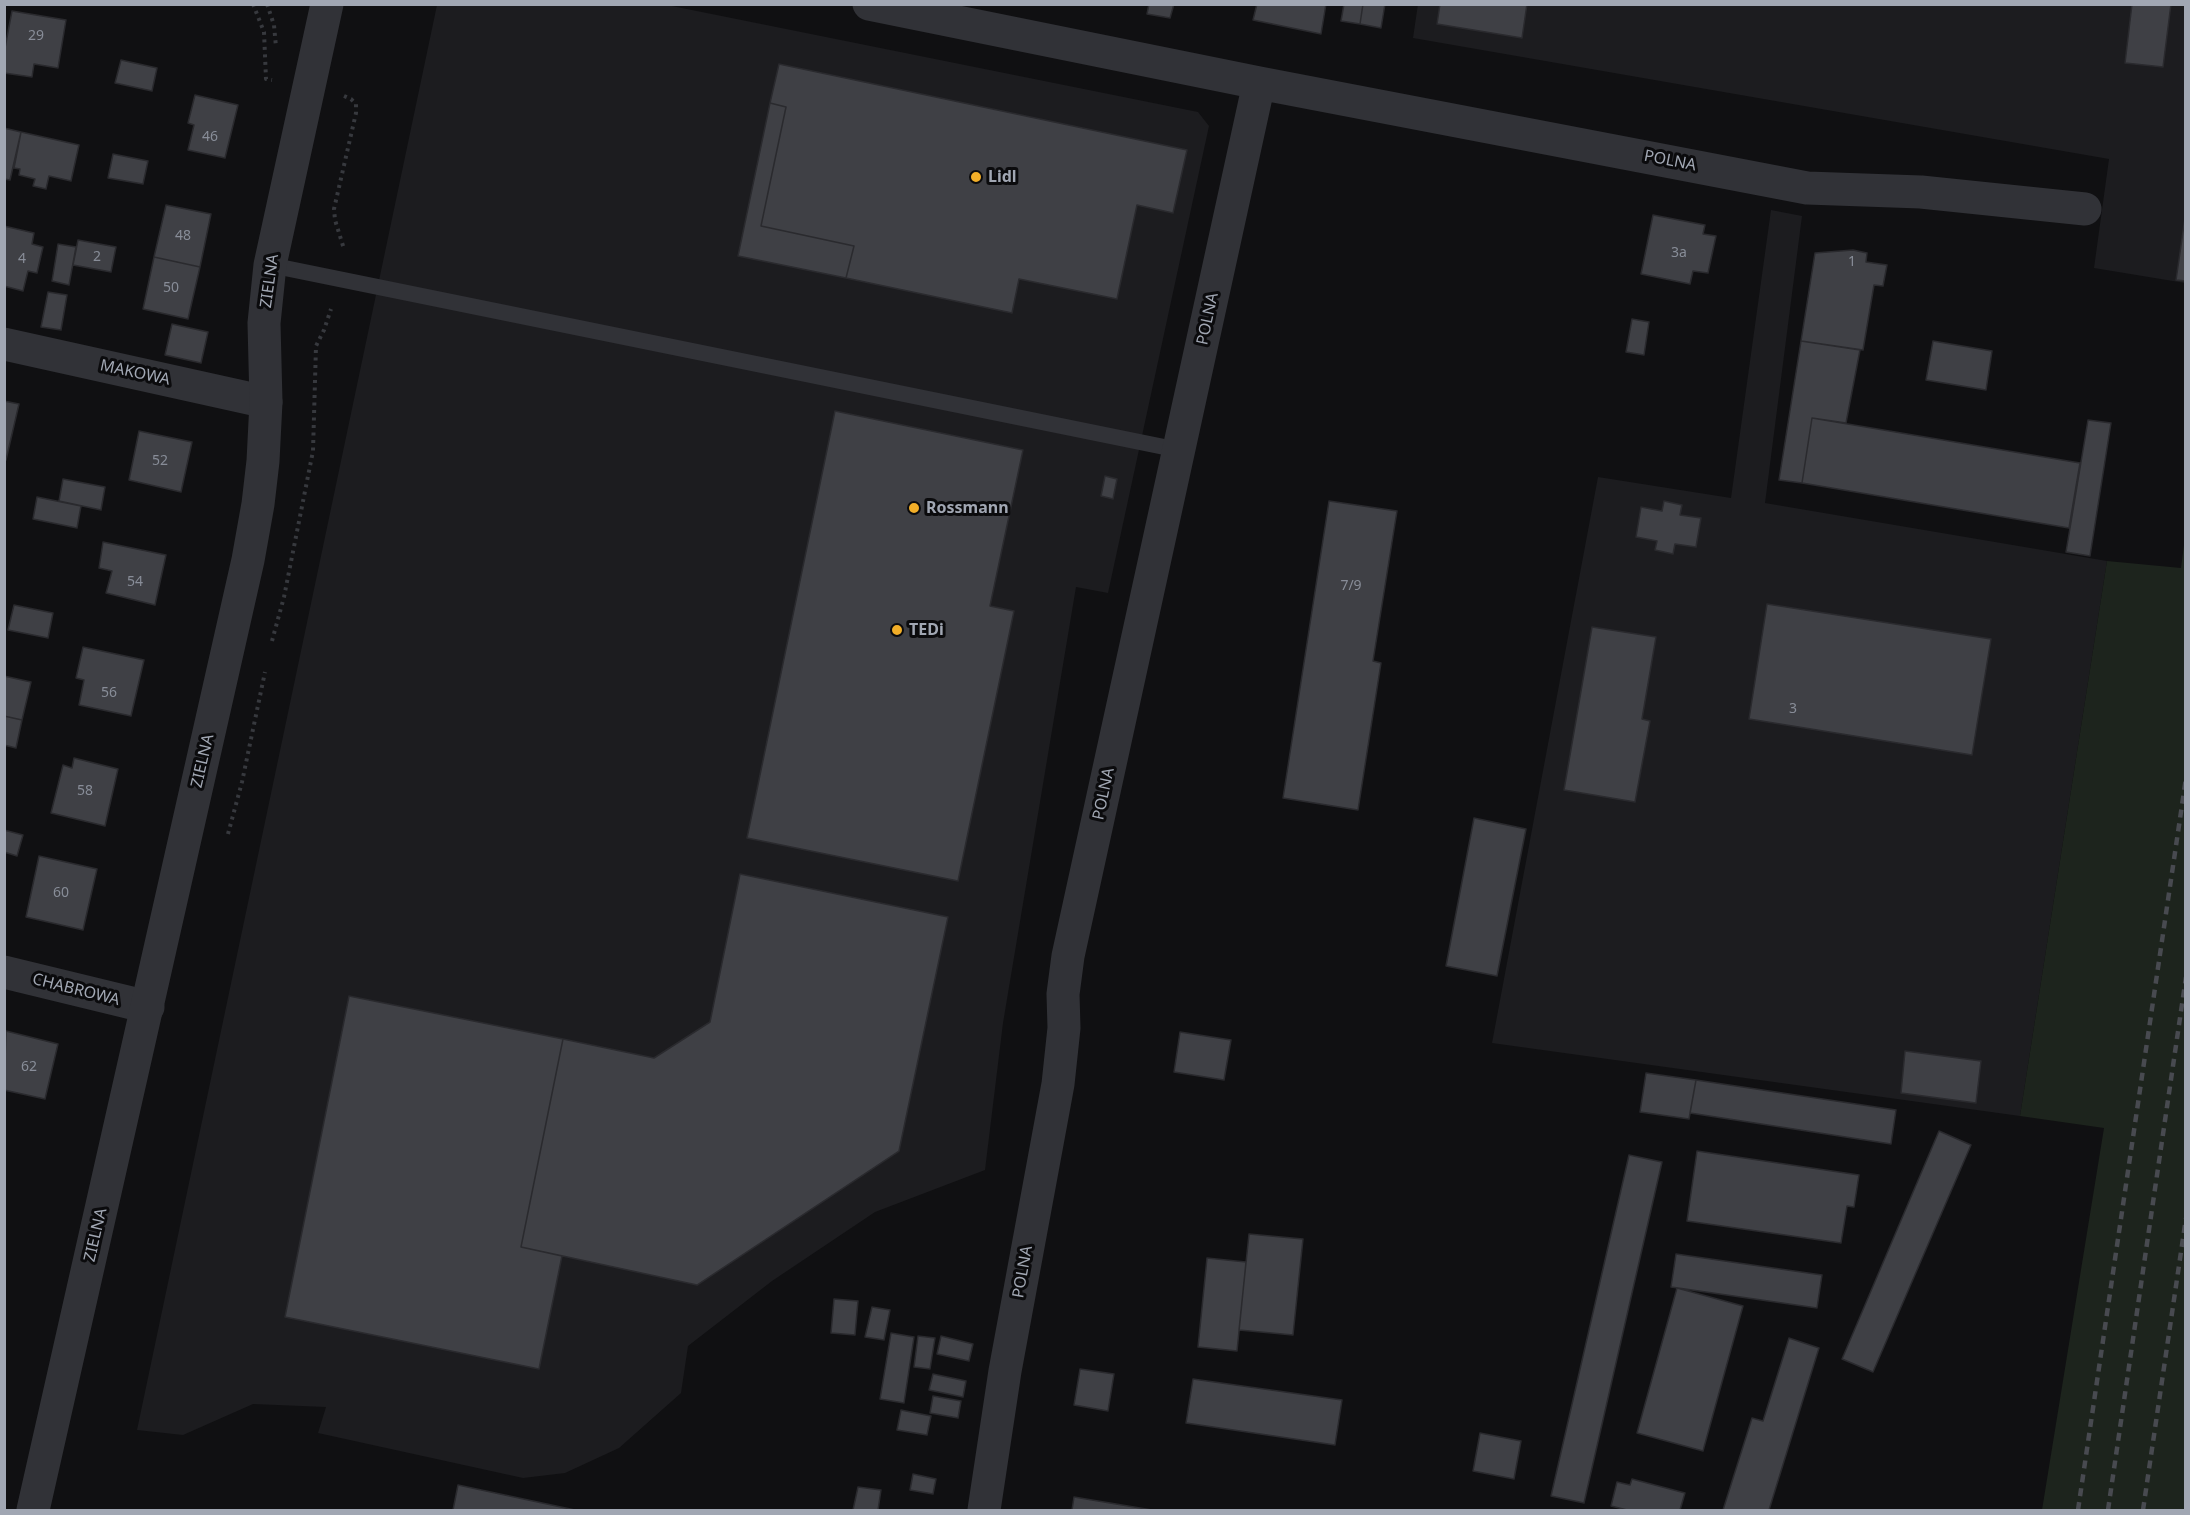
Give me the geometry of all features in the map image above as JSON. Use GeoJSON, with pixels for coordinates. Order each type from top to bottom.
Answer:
{"type":"FeatureCollection","features":[{"type":"Feature","properties":{"kind":"street","name":"ZIELNA"},"geometry":{"type":"LineString","coordinates":[[33,1510],[248,560],[263,461],[266,402],[264,323],[270,265],[327,4]]}},
{"type":"Feature","properties":{"kind":"street","name":"POLNA"},"geometry":{"type":"LineString","coordinates":[[869,4],[1260,83],[1807,188],[1921,192],[2085,209]]}},
{"type":"Feature","properties":{"kind":"street","name":"POLNA"},"geometry":{"type":"LineString","coordinates":[[984,1510],[1005,1371],[1058,1084],[1064,1028],[1063,994],[1068,956],[1260,83]]}},
{"type":"Feature","properties":{"kind":"street","name":"MAKOWA"},"geometry":{"type":"LineString","coordinates":[[4,344],[266,402]]}},
{"type":"Feature","properties":{"kind":"street","name":"CHABROWA"},"geometry":{"type":"LineString","coordinates":[[4,972],[148,1007]]}},
{"type":"Feature","properties":{"kind":"lane"},"geometry":{"type":"LineString","coordinates":[[270,265],[1179,450]]}},
{"type":"Feature","properties":{"kind":"shaded area"},"geometry":{"type":"Polygon","coordinates":[[[1418,4],[2185,5],[2185,283],[2094,268],[2109,159],[1413,38],[1418,4]]]}},
{"type":"Feature","properties":{"kind":"shaded area"},"geometry":{"type":"Polygon","coordinates":[[[437,5],[667,5],[1198,112],[1209,126],[1108,593],[1076,587],[1003,1023],[985,1170],[875,1212],[772,1281],[688,1346],[681,1393],[619,1448],[565,1473],[523,1478],[318,1433],[326,1407],[253,1404],[183,1435],[137,1430],[437,5]]]}},
{"type":"Feature","properties":{"kind":"shaded area"},"geometry":{"type":"Polygon","coordinates":[[[1771,210],[1802,216],[1765,503],[2107,561],[2020,1116],[1492,1043],[1598,477],[1731,498],[1771,210]]]}},
{"type":"Feature","properties":{"kind":"shaded area"},"geometry":{"type":"Polygon","coordinates":[[[2185,537],[2185,1510],[2042,1510],[2104,1128],[2020,1116],[2107,561],[2181,568],[2185,537]]]}},
{"type":"Feature","properties":{"kind":"building"},"geometry":{"type":"Polygon","coordinates":[[[1149,4],[1174,4],[1170,18],[1147,14],[1149,4]]]}},
{"type":"Feature","properties":{"kind":"building"},"geometry":{"type":"Polygon","coordinates":[[[1257,4],[1326,4],[1321,34],[1253,20],[1257,4]]]}},
{"type":"Feature","properties":{"kind":"building"},"geometry":{"type":"Polygon","coordinates":[[[1344,4],[1363,4],[1360,24],[1341,21],[1344,4]]]}},
{"type":"Feature","properties":{"kind":"building"},"geometry":{"type":"Polygon","coordinates":[[[1363,4],[1385,4],[1381,28],[1360,24],[1363,4]]]}},
{"type":"Feature","properties":{"kind":"building"},"geometry":{"type":"Polygon","coordinates":[[[1440,4],[1527,4],[1522,38],[1437,24],[1440,4]]]}},
{"type":"Feature","properties":{"kind":"building"},"geometry":{"type":"Polygon","coordinates":[[[2132,4],[2171,4],[2163,67],[2125,63],[2132,4]]]}},
{"type":"Feature","properties":{"kind":"building"},"geometry":{"type":"Polygon","coordinates":[[[12,11],[66,20],[58,68],[34,64],[32,77],[4,73],[4,53],[12,11]]]}},
{"type":"Feature","properties":{"kind":"building"},"geometry":{"type":"Polygon","coordinates":[[[121,60],[157,68],[152,91],[115,83],[121,60]]]}},
{"type":"Feature","properties":{"kind":"building","name":"Lidl"},"geometry":{"type":"Polygon","coordinates":[[[779,64],[1187,150],[1173,213],[1137,205],[1117,299],[1019,279],[1012,313],[846,278],[854,246],[761,226],[786,107],[770,103],[779,64]]]}},
{"type":"Feature","properties":{"kind":"building"},"geometry":{"type":"Polygon","coordinates":[[[195,95],[238,105],[225,158],[188,150],[194,125],[188,123],[195,95]]]}},
{"type":"Feature","properties":{"kind":"building"},"geometry":{"type":"Polygon","coordinates":[[[770,103],[786,107],[761,226],[854,246],[846,278],[738,256],[770,103]]]}},
{"type":"Feature","properties":{"kind":"building"},"geometry":{"type":"Polygon","coordinates":[[[4,128],[21,132],[10,180],[4,179],[4,128]]]}},
{"type":"Feature","properties":{"kind":"building"},"geometry":{"type":"Polygon","coordinates":[[[21,132],[79,145],[71,181],[49,176],[46,189],[33,186],[35,179],[19,175],[20,169],[14,168],[21,132]]]}},
{"type":"Feature","properties":{"kind":"building"},"geometry":{"type":"Polygon","coordinates":[[[113,154],[148,161],[143,184],[108,178],[113,154]]]}},
{"type":"Feature","properties":{"kind":"building"},"geometry":{"type":"Polygon","coordinates":[[[166,205],[211,214],[200,267],[154,257],[166,205]]]}},
{"type":"Feature","properties":{"kind":"building"},"geometry":{"type":"Polygon","coordinates":[[[2186,211],[2186,281],[2176,280],[2186,211]]]}},
{"type":"Feature","properties":{"kind":"building"},"geometry":{"type":"Polygon","coordinates":[[[1653,215],[1705,225],[1703,234],[1716,236],[1708,273],[1693,271],[1690,284],[1641,274],[1653,215]]]}},
{"type":"Feature","properties":{"kind":"building"},"geometry":{"type":"Polygon","coordinates":[[[4,226],[34,233],[32,244],[43,247],[37,273],[28,271],[23,291],[4,286],[4,226]]]}},
{"type":"Feature","properties":{"kind":"building"},"geometry":{"type":"Polygon","coordinates":[[[78,240],[116,247],[111,272],[73,265],[78,240]]]}},
{"type":"Feature","properties":{"kind":"building"},"geometry":{"type":"Polygon","coordinates":[[[58,244],[76,247],[69,285],[52,281],[58,244]]]}},
{"type":"Feature","properties":{"kind":"building"},"geometry":{"type":"Polygon","coordinates":[[[1853,250],[1867,253],[1866,262],[1887,265],[1883,286],[1874,285],[1863,350],[1801,341],[1815,253],[1853,250]]]}},
{"type":"Feature","properties":{"kind":"building"},"geometry":{"type":"Polygon","coordinates":[[[154,257],[200,267],[188,319],[143,309],[154,257]]]}},
{"type":"Feature","properties":{"kind":"building"},"geometry":{"type":"Polygon","coordinates":[[[48,292],[67,295],[61,330],[41,327],[48,292]]]}},
{"type":"Feature","properties":{"kind":"building"},"geometry":{"type":"Polygon","coordinates":[[[1632,319],[1649,322],[1644,355],[1626,352],[1632,319]]]}},
{"type":"Feature","properties":{"kind":"building"},"geometry":{"type":"Polygon","coordinates":[[[172,324],[208,332],[201,363],[165,355],[172,324]]]}},
{"type":"Feature","properties":{"kind":"building"},"geometry":{"type":"Polygon","coordinates":[[[1801,341],[1860,350],[1846,423],[1812,418],[1802,483],[1779,480],[1801,341]]]}},
{"type":"Feature","properties":{"kind":"building"},"geometry":{"type":"Polygon","coordinates":[[[1933,341],[1992,351],[1986,390],[1926,380],[1933,341]]]}},
{"type":"Feature","properties":{"kind":"building"},"geometry":{"type":"Polygon","coordinates":[[[4,401],[19,404],[6,460],[4,460],[4,401]]]}},
{"type":"Feature","properties":{"kind":"building"},"geometry":{"type":"Polygon","coordinates":[[[835,411],[1023,450],[990,606],[1014,611],[958,881],[747,838],[835,411]]]}},
{"type":"Feature","properties":{"kind":"building"},"geometry":{"type":"Polygon","coordinates":[[[1812,418],[2080,463],[2069,528],[1802,483],[1812,418]]]}},
{"type":"Feature","properties":{"kind":"building"},"geometry":{"type":"Polygon","coordinates":[[[2088,420],[2111,423],[2090,556],[2066,552],[2088,420]]]}},
{"type":"Feature","properties":{"kind":"building"},"geometry":{"type":"Polygon","coordinates":[[[139,431],[192,442],[181,492],[129,480],[139,431]]]}},
{"type":"Feature","properties":{"kind":"building"},"geometry":{"type":"Polygon","coordinates":[[[1105,476],[1117,479],[1113,499],[1101,496],[1105,476]]]}},
{"type":"Feature","properties":{"kind":"building"},"geometry":{"type":"Polygon","coordinates":[[[63,479],[105,487],[101,510],[59,501],[63,479]]]}},
{"type":"Feature","properties":{"kind":"building"},"geometry":{"type":"Polygon","coordinates":[[[37,497],[81,506],[77,528],[33,519],[37,497]]]}},
{"type":"Feature","properties":{"kind":"building"},"geometry":{"type":"Polygon","coordinates":[[[1329,501],[1397,511],[1373,661],[1381,663],[1358,810],[1283,798],[1329,501]]]}},
{"type":"Feature","properties":{"kind":"building"},"geometry":{"type":"Polygon","coordinates":[[[1664,501],[1682,505],[1680,515],[1701,518],[1696,547],[1675,544],[1673,554],[1655,550],[1657,541],[1636,537],[1641,507],[1662,511],[1664,501]]]}},
{"type":"Feature","properties":{"kind":"building"},"geometry":{"type":"Polygon","coordinates":[[[103,542],[166,555],[155,605],[106,593],[112,571],[99,568],[103,542]]]}},
{"type":"Feature","properties":{"kind":"building"},"geometry":{"type":"Polygon","coordinates":[[[1767,604],[1991,639],[1972,755],[1749,719],[1767,604]]]}},
{"type":"Feature","properties":{"kind":"building"},"geometry":{"type":"Polygon","coordinates":[[[14,605],[53,613],[48,638],[8,630],[14,605]]]}},
{"type":"Feature","properties":{"kind":"building"},"geometry":{"type":"Polygon","coordinates":[[[1592,627],[1656,637],[1642,719],[1650,721],[1635,802],[1564,790],[1592,627]]]}},
{"type":"Feature","properties":{"kind":"building"},"geometry":{"type":"Polygon","coordinates":[[[83,647],[144,660],[131,716],[79,705],[84,680],[76,678],[83,647]]]}},
{"type":"Feature","properties":{"kind":"building"},"geometry":{"type":"Polygon","coordinates":[[[4,676],[31,682],[22,720],[4,716],[4,676]]]}},
{"type":"Feature","properties":{"kind":"building"},"geometry":{"type":"Polygon","coordinates":[[[4,716],[22,720],[16,748],[4,745],[4,716]]]}},
{"type":"Feature","properties":{"kind":"building"},"geometry":{"type":"Polygon","coordinates":[[[74,758],[118,769],[105,826],[51,813],[63,765],[72,768],[74,758]]]}},
{"type":"Feature","properties":{"kind":"building"},"geometry":{"type":"Polygon","coordinates":[[[1474,818],[1526,829],[1497,976],[1446,966],[1474,818]]]}},
{"type":"Feature","properties":{"kind":"building"},"geometry":{"type":"Polygon","coordinates":[[[4,830],[23,835],[17,856],[4,852],[4,830]]]}},
{"type":"Feature","properties":{"kind":"building"},"geometry":{"type":"Polygon","coordinates":[[[39,856],[97,869],[83,930],[26,917],[39,856]]]}},
{"type":"Feature","properties":{"kind":"building"},"geometry":{"type":"Polygon","coordinates":[[[740,874],[948,917],[899,1151],[697,1285],[521,1247],[563,1039],[654,1058],[710,1022],[740,874]]]}},
{"type":"Feature","properties":{"kind":"building"},"geometry":{"type":"Polygon","coordinates":[[[349,996],[563,1039],[521,1247],[562,1256],[539,1369],[285,1317],[349,996]]]}},
{"type":"Feature","properties":{"kind":"building"},"geometry":{"type":"Polygon","coordinates":[[[6,1031],[58,1044],[45,1099],[4,1090],[6,1031]]]}},
{"type":"Feature","properties":{"kind":"building"},"geometry":{"type":"Polygon","coordinates":[[[1180,1032],[1231,1040],[1224,1080],[1174,1072],[1180,1032]]]}},
{"type":"Feature","properties":{"kind":"building"},"geometry":{"type":"Polygon","coordinates":[[[1905,1051],[1981,1061],[1976,1103],[1901,1093],[1905,1051]]]}},
{"type":"Feature","properties":{"kind":"building"},"geometry":{"type":"Polygon","coordinates":[[[1646,1073],[1696,1080],[1689,1119],[1640,1112],[1646,1073]]]}},
{"type":"Feature","properties":{"kind":"building"},"geometry":{"type":"Polygon","coordinates":[[[1696,1080],[1896,1110],[1891,1144],[1690,1113],[1696,1080]]]}},
{"type":"Feature","properties":{"kind":"building"},"geometry":{"type":"Polygon","coordinates":[[[1939,1131],[1971,1145],[1873,1372],[1842,1359],[1939,1131]]]}},
{"type":"Feature","properties":{"kind":"building"},"geometry":{"type":"Polygon","coordinates":[[[1697,1151],[1859,1175],[1854,1207],[1847,1206],[1841,1243],[1687,1221],[1697,1151]]]}},
{"type":"Feature","properties":{"kind":"building"},"geometry":{"type":"Polygon","coordinates":[[[1629,1155],[1662,1162],[1584,1503],[1551,1496],[1629,1155]]]}},
{"type":"Feature","properties":{"kind":"building"},"geometry":{"type":"Polygon","coordinates":[[[1249,1234],[1303,1239],[1293,1335],[1239,1330],[1249,1234]]]}},
{"type":"Feature","properties":{"kind":"building"},"geometry":{"type":"Polygon","coordinates":[[[1676,1254],[1822,1275],[1817,1308],[1671,1287],[1676,1254]]]}},
{"type":"Feature","properties":{"kind":"building"},"geometry":{"type":"Polygon","coordinates":[[[1207,1258],[1246,1262],[1237,1351],[1198,1347],[1207,1258]]]}},
{"type":"Feature","properties":{"kind":"building"},"geometry":{"type":"Polygon","coordinates":[[[1677,1288],[1743,1306],[1703,1451],[1637,1433],[1677,1288]]]}},
{"type":"Feature","properties":{"kind":"building"},"geometry":{"type":"Polygon","coordinates":[[[834,1299],[858,1301],[855,1335],[831,1333],[834,1299]]]}},
{"type":"Feature","properties":{"kind":"building"},"geometry":{"type":"Polygon","coordinates":[[[872,1307],[890,1310],[884,1340],[865,1337],[872,1307]]]}},
{"type":"Feature","properties":{"kind":"building"},"geometry":{"type":"Polygon","coordinates":[[[891,1333],[914,1337],[904,1403],[880,1399],[891,1333]]]}},
{"type":"Feature","properties":{"kind":"building"},"geometry":{"type":"Polygon","coordinates":[[[918,1336],[935,1338],[930,1369],[914,1367],[918,1336]]]}},
{"type":"Feature","properties":{"kind":"building"},"geometry":{"type":"Polygon","coordinates":[[[941,1336],[973,1344],[969,1361],[937,1354],[941,1336]]]}},
{"type":"Feature","properties":{"kind":"building"},"geometry":{"type":"Polygon","coordinates":[[[1789,1338],[1819,1348],[1769,1510],[1723,1510],[1752,1418],[1763,1421],[1789,1338]]]}},
{"type":"Feature","properties":{"kind":"building"},"geometry":{"type":"Polygon","coordinates":[[[1080,1369],[1114,1374],[1108,1411],[1074,1405],[1080,1369]]]}},
{"type":"Feature","properties":{"kind":"building"},"geometry":{"type":"Polygon","coordinates":[[[933,1374],[966,1381],[963,1397],[929,1390],[933,1374]]]}},
{"type":"Feature","properties":{"kind":"building"},"geometry":{"type":"Polygon","coordinates":[[[1193,1379],[1342,1400],[1335,1445],[1186,1423],[1193,1379]]]}},
{"type":"Feature","properties":{"kind":"building"},"geometry":{"type":"Polygon","coordinates":[[[933,1396],[961,1401],[958,1418],[930,1413],[933,1396]]]}},
{"type":"Feature","properties":{"kind":"building"},"geometry":{"type":"Polygon","coordinates":[[[901,1410],[931,1416],[927,1435],[897,1430],[901,1410]]]}},
{"type":"Feature","properties":{"kind":"building"},"geometry":{"type":"Polygon","coordinates":[[[1480,1433],[1521,1441],[1514,1479],[1473,1471],[1480,1433]]]}},
{"type":"Feature","properties":{"kind":"building"},"geometry":{"type":"Polygon","coordinates":[[[913,1474],[936,1479],[933,1494],[910,1490],[913,1474]]]}},
{"type":"Feature","properties":{"kind":"building"},"geometry":{"type":"Polygon","coordinates":[[[1632,1479],[1685,1493],[1680,1510],[1627,1510],[1611,1506],[1617,1482],[1630,1485],[1632,1479]]]}},
{"type":"Feature","properties":{"kind":"building"},"geometry":{"type":"Polygon","coordinates":[[[458,1485],[575,1510],[453,1510],[458,1485]]]}},
{"type":"Feature","properties":{"kind":"building"},"geometry":{"type":"Polygon","coordinates":[[[858,1487],[881,1490],[878,1510],[853,1510],[858,1487]]]}},
{"type":"Feature","properties":{"kind":"building"},"geometry":{"type":"Polygon","coordinates":[[[1074,1497],[1152,1510],[1072,1510],[1074,1497]]]}},
{"type":"Feature","properties":{"kind":"railway"},"geometry":{"type":"LineString","coordinates":[[2078,1510],[2186,778]]}},
{"type":"Feature","properties":{"kind":"railway"},"geometry":{"type":"LineString","coordinates":[[2108,1510],[2186,977]]}},
{"type":"Feature","properties":{"kind":"railway"},"geometry":{"type":"LineString","coordinates":[[2143,1510],[2186,1218]]}},
{"type":"Feature","properties":{"kind":"place","name":"Lidl"},"geometry":{"type":"Point","coordinates":[976,177]}},
{"type":"Feature","properties":{"kind":"place","name":"Rossmann"},"geometry":{"type":"Point","coordinates":[914,508]}},
{"type":"Feature","properties":{"kind":"place","name":"TEDi"},"geometry":{"type":"Point","coordinates":[897,630]}}]}
